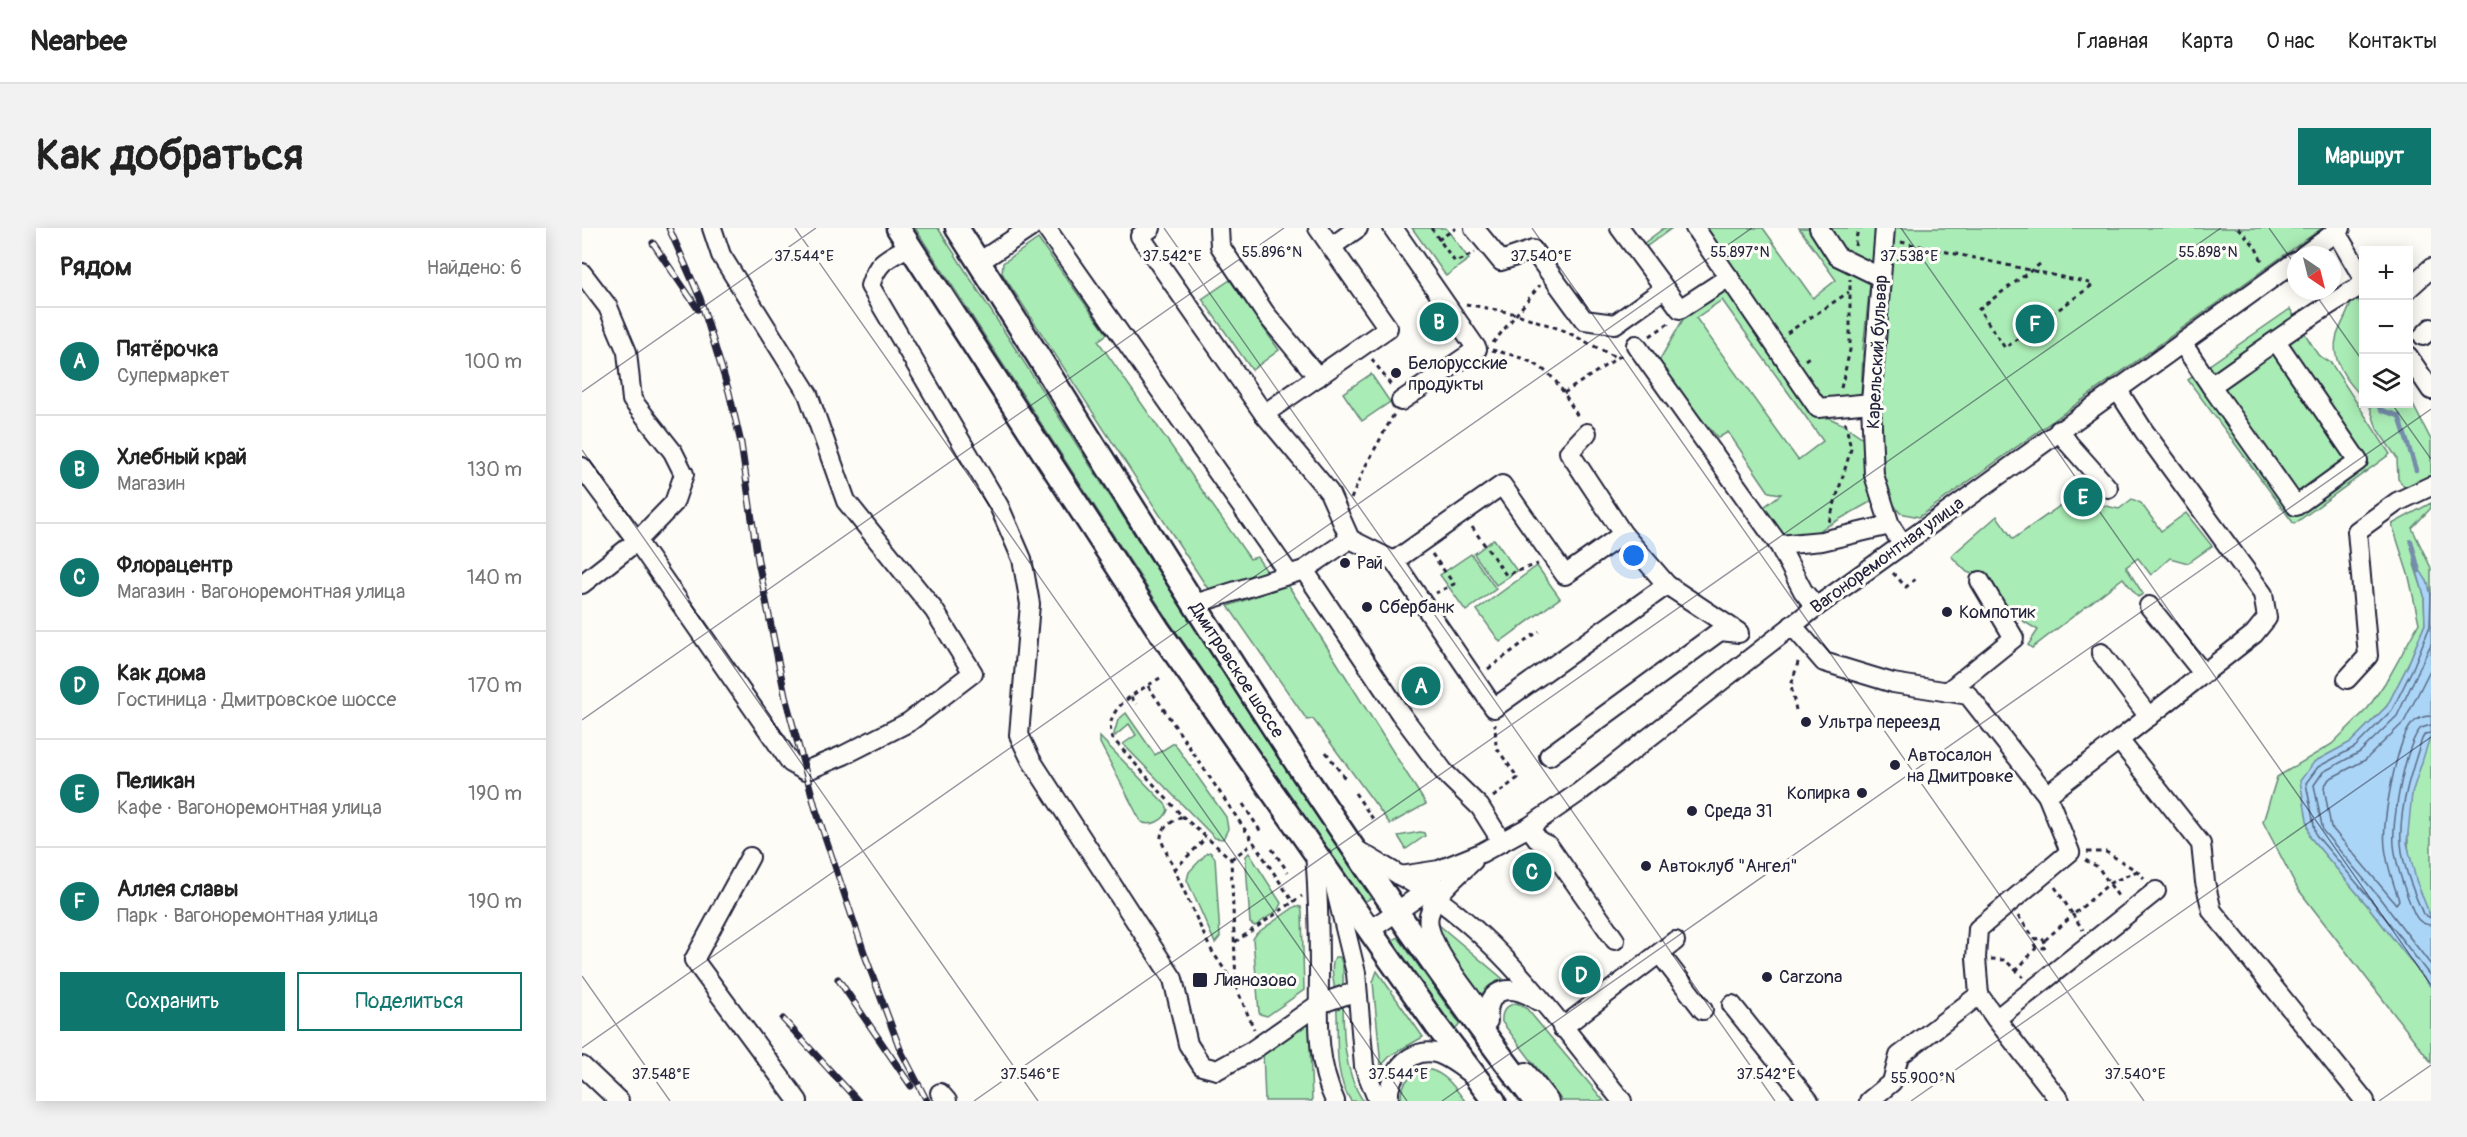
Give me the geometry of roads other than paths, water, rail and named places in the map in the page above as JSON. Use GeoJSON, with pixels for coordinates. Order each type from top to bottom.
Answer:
{"type":"FeatureCollection","features":[{"type":"Feature","properties":{"kind":"main road","name":"Дмитровское шоссе"},"geometry":{"type":"LineString","coordinates":[[957,228],[1194,604],[1356,849],[1478,1027],[1535,1101]]}},
{"type":"Feature","properties":{"kind":"main road"},"geometry":{"type":"LineString","coordinates":[[904,237],[1158,629],[1370,930],[1494,1101]]}},
{"type":"Feature","properties":{"kind":"street"},"geometry":{"type":"LineString","coordinates":[[582,467],[637,541],[791,763],[805,771],[844,755],[909,722],[973,673],[934,610],[846,501],[808,394],[721,255],[712,228]]}},
{"type":"Feature","properties":{"kind":"street"},"geometry":{"type":"LineString","coordinates":[[1046,228],[1400,713],[1444,772],[1480,807],[1502,842]]}},
{"type":"Feature","properties":{"kind":"street"},"geometry":{"type":"LineString","coordinates":[[1151,228],[1140,236],[1264,414],[1329,492],[1350,539],[1394,561],[1494,708],[1667,585]]}},
{"type":"Feature","properties":{"kind":"street"},"geometry":{"type":"LineString","coordinates":[[1219,228],[1220,246],[1265,313],[1318,377]]}},
{"type":"Feature","properties":{"kind":"street"},"geometry":{"type":"LineString","coordinates":[[1264,414],[1388,328],[1318,228]]}},
{"type":"Feature","properties":{"kind":"street"},"geometry":{"type":"LineString","coordinates":[[1331,247],[1358,228]]}},
{"type":"Feature","properties":{"kind":"street"},"geometry":{"type":"LineString","coordinates":[[1393,228],[1477,349],[1401,401]]}},
{"type":"Feature","properties":{"kind":"street"},"geometry":{"type":"LineString","coordinates":[[1474,228],[1501,261],[1533,250],[1584,320],[1615,324],[1664,289]]}},
{"type":"Feature","properties":{"kind":"street"},"geometry":{"type":"LineString","coordinates":[[1620,228],[1680,309],[1728,277]]}},
{"type":"Feature","properties":{"kind":"street"},"geometry":{"type":"LineString","coordinates":[[1695,228],[1818,408],[1871,403]]}},
{"type":"Feature","properties":{"kind":"street"},"geometry":{"type":"LineString","coordinates":[[1819,228],[1838,256],[1880,278]]}},
{"type":"Feature","properties":{"kind":"street"},"geometry":{"type":"LineString","coordinates":[[979,262],[1026,229]]}},
{"type":"Feature","properties":{"kind":"street"},"geometry":{"type":"LineString","coordinates":[[2316,246],[2338,230],[2359,272]]}},
{"type":"Feature","properties":{"kind":"street","name":"Карельский бульвар"},"geometry":{"type":"LineString","coordinates":[[1889,234],[1880,278],[1871,403],[1874,475],[1890,525],[1902,543]]}},
{"type":"Feature","properties":{"kind":"street"},"geometry":{"type":"LineString","coordinates":[[904,237],[887,259],[875,268],[870,286],[999,506],[1022,559],[1030,604],[1019,735],[1031,760],[1173,979],[1188,1044],[1202,1066],[1217,1070],[1238,1060],[1319,1004],[1357,991]]}},
{"type":"Feature","properties":{"kind":"street","name":"Вагоноремонтная улица"},"geometry":{"type":"LineString","coordinates":[[1400,876],[1439,870],[1481,854],[1529,827],[1578,793],[1757,652],[1902,543],[2287,267]]}},
{"type":"Feature","properties":{"kind":"street"},"geometry":{"type":"LineString","coordinates":[[2413,285],[2431,268]]}},
{"type":"Feature","properties":{"kind":"street"},"geometry":{"type":"LineString","coordinates":[[582,273],[608,308],[627,352],[632,400],[673,452],[684,474],[674,503],[637,541],[582,584]]}},
{"type":"Feature","properties":{"kind":"street"},"geometry":{"type":"LineString","coordinates":[[2211,386],[2359,285]]}},
{"type":"Feature","properties":{"kind":"street"},"geometry":{"type":"LineString","coordinates":[[2182,343],[2296,506],[2358,461],[2276,341]]}},
{"type":"Feature","properties":{"kind":"street"},"geometry":{"type":"LineString","coordinates":[[1636,345],[1779,545],[1803,591],[1816,607]]}},
{"type":"Feature","properties":{"kind":"street"},"geometry":{"type":"LineString","coordinates":[[2413,362],[2431,390]]}},
{"type":"Feature","properties":{"kind":"street"},"geometry":{"type":"LineString","coordinates":[[2047,795],[2254,634],[2267,618],[2263,594],[2134,418],[2117,389]]}},
{"type":"Feature","properties":{"kind":"street"},"geometry":{"type":"LineString","coordinates":[[2060,430],[2069,444],[2108,488]]}},
{"type":"Feature","properties":{"kind":"street"},"geometry":{"type":"LineString","coordinates":[[1587,433],[1569,452],[1623,534],[1667,585],[1739,633],[1757,652]]}},
{"type":"Feature","properties":{"kind":"street"},"geometry":{"type":"LineString","coordinates":[[1394,561],[1502,485],[1565,575],[1623,534]]}},
{"type":"Feature","properties":{"kind":"street"},"geometry":{"type":"LineString","coordinates":[[2347,679],[2368,656],[2357,531],[2397,502],[2431,486]]}},
{"type":"Feature","properties":{"kind":"street"},"geometry":{"type":"LineString","coordinates":[[1779,545],[1822,541],[1890,525]]}},
{"type":"Feature","properties":{"kind":"street"},"geometry":{"type":"LineString","coordinates":[[1194,604],[1296,572],[1350,539]]}},
{"type":"Feature","properties":{"kind":"street"},"geometry":{"type":"LineString","coordinates":[[1947,692],[2014,638],[1980,581]]}},
{"type":"Feature","properties":{"kind":"street"},"geometry":{"type":"LineString","coordinates":[[2149,606],[2203,673]]}},
{"type":"Feature","properties":{"kind":"street"},"geometry":{"type":"LineString","coordinates":[[1792,625],[1807,655],[1824,662],[1893,683],[1968,695],[2047,795],[2070,852],[1978,929],[1976,958],[1979,995],[2060,1101]]}},
{"type":"Feature","properties":{"kind":"street"},"geometry":{"type":"LineString","coordinates":[[1549,756],[1720,631],[1739,633]]}},
{"type":"Feature","properties":{"kind":"street"},"geometry":{"type":"LineString","coordinates":[[2101,653],[2149,717]]}},
{"type":"Feature","properties":{"kind":"street"},"geometry":{"type":"LineString","coordinates":[[2119,740],[2201,844],[2205,882],[2212,911],[2366,1101]]}},
{"type":"Feature","properties":{"kind":"street"},"geometry":{"type":"LineString","coordinates":[[1529,827],[1539,841],[1549,846],[1615,940]]}},
{"type":"Feature","properties":{"kind":"street"},"geometry":{"type":"LineString","coordinates":[[1356,849],[1432,895],[1492,944],[1532,987],[1562,1028],[1622,1101]]}},
{"type":"Feature","properties":{"kind":"street"},"geometry":{"type":"LineString","coordinates":[[1316,852],[1322,1067],[1335,1101]]}},
{"type":"Feature","properties":{"kind":"street","name":"Вагоноремонтная улица"},"geometry":{"type":"LineString","coordinates":[[1432,895],[1481,854]]}},
{"type":"Feature","properties":{"kind":"street"},"geometry":{"type":"LineString","coordinates":[[750,857],[694,960],[798,1101]]}},
{"type":"Feature","properties":{"kind":"street"},"geometry":{"type":"LineString","coordinates":[[1333,878],[1352,951],[1364,1066],[1378,1101]]}},
{"type":"Feature","properties":{"kind":"street"},"geometry":{"type":"LineString","coordinates":[[1996,1019],[2156,891]]}},
{"type":"Feature","properties":{"kind":"street"},"geometry":{"type":"LineString","coordinates":[[1370,930],[1398,912],[1432,895]]}},
{"type":"Feature","properties":{"kind":"street"},"geometry":{"type":"LineString","coordinates":[[1432,895],[1433,907],[1428,922],[1433,941],[1488,1021],[1550,1101]]}},
{"type":"Feature","properties":{"kind":"street"},"geometry":{"type":"LineString","coordinates":[[1562,1028],[1676,941]]}},
{"type":"Feature","properties":{"kind":"street"},"geometry":{"type":"LineString","coordinates":[[1660,954],[1702,1010]]}},
{"type":"Feature","properties":{"kind":"street"},"geometry":{"type":"LineString","coordinates":[[1488,1021],[1487,1009],[1491,1001],[1506,989],[1527,993],[1545,1006]]}},
{"type":"Feature","properties":{"kind":"street"},"geometry":{"type":"LineString","coordinates":[[1869,1101],[1892,1082],[1899,1056],[1979,995]]}},
{"type":"Feature","properties":{"kind":"street"},"geometry":{"type":"LineString","coordinates":[[1732,1005],[1809,1101]]}},
{"type":"Feature","properties":{"kind":"street"},"geometry":{"type":"LineString","coordinates":[[1389,1101],[1388,1085],[1394,1072],[1403,1063],[1425,1053],[1437,1054],[1446,1058],[1475,1077]]}},
{"type":"Feature","properties":{"kind":"street"},"geometry":{"type":"LineString","coordinates":[[582,1066],[619,1101]]}},
{"type":"Feature","properties":{"kind":"water"},"geometry":{"type":"Polygon","coordinates":[[[2414,561],[2427,581],[2431,595],[2431,734],[2412,793],[2407,843],[2416,880],[2431,918],[2431,987],[2310,837],[2300,781],[2314,762],[2351,742],[2387,706],[2408,665],[2425,624],[2424,595],[2414,561]]]}},
{"type":"Feature","properties":{"kind":"waterway"},"geometry":{"type":"LineString","coordinates":[[2380,408],[2399,416],[2416,470]]}},
{"type":"Feature","properties":{"kind":"waterway"},"geometry":{"type":"LineString","coordinates":[[2411,541],[2419,571]]}},
{"type":"Feature","properties":{"kind":"railway"},"geometry":{"type":"LineString","coordinates":[[669,228],[700,298],[729,392],[741,443],[758,561],[786,700],[816,810],[866,958],[900,1049],[927,1101]]}},
{"type":"Feature","properties":{"kind":"railway"},"geometry":{"type":"LineString","coordinates":[[653,243],[698,309]]}},
{"type":"Feature","properties":{"kind":"railway"},"geometry":{"type":"LineString","coordinates":[[838,979],[911,1086]]}},
{"type":"Feature","properties":{"kind":"railway"},"geometry":{"type":"LineString","coordinates":[[783,1019],[858,1101]]}},
{"type":"Feature","properties":{"kind":"place","name":"Хлебный край"},"geometry":{"type":"Point","coordinates":[1439,322]}},
{"type":"Feature","properties":{"kind":"place","name":"Аллея славы"},"geometry":{"type":"Point","coordinates":[2035,324]}},
{"type":"Feature","properties":{"kind":"place","name":"Белорусские продукты"},"geometry":{"type":"Point","coordinates":[1396,373]}},
{"type":"Feature","properties":{"kind":"place","name":"Пеликан"},"geometry":{"type":"Point","coordinates":[2083,497]}},
{"type":"Feature","properties":{"kind":"place","name":"Рай"},"geometry":{"type":"Point","coordinates":[1345,563]}},
{"type":"Feature","properties":{"kind":"place","name":"Сбербанк"},"geometry":{"type":"Point","coordinates":[1367,607]}},
{"type":"Feature","properties":{"kind":"place","name":"Компотик"},"geometry":{"type":"Point","coordinates":[1947,612]}},
{"type":"Feature","properties":{"kind":"place","name":"Пятёрочка"},"geometry":{"type":"Point","coordinates":[1421,686]}},
{"type":"Feature","properties":{"kind":"place","name":"Ультра переезд"},"geometry":{"type":"Point","coordinates":[1806,722]}},
{"type":"Feature","properties":{"kind":"place","name":"Автосалон на Дмитровке"},"geometry":{"type":"Point","coordinates":[1895,765]}},
{"type":"Feature","properties":{"kind":"place","name":"Копирка"},"geometry":{"type":"Point","coordinates":[1862,793]}},
{"type":"Feature","properties":{"kind":"place","name":"Среда 31"},"geometry":{"type":"Point","coordinates":[1692,811]}},
{"type":"Feature","properties":{"kind":"place","name":"Автоклуб \"Ангел\""},"geometry":{"type":"Point","coordinates":[1646,866]}},
{"type":"Feature","properties":{"kind":"place","name":"Флорацентр"},"geometry":{"type":"Point","coordinates":[1532,872]}},
{"type":"Feature","properties":{"kind":"place","name":"Как дома"},"geometry":{"type":"Point","coordinates":[1581,975]}},
{"type":"Feature","properties":{"kind":"place","name":"Carzona"},"geometry":{"type":"Point","coordinates":[1767,977]}},
{"type":"Feature","properties":{"kind":"place","name":"Лианозово"},"geometry":{"type":"Point","coordinates":[1200,980]}}]}
